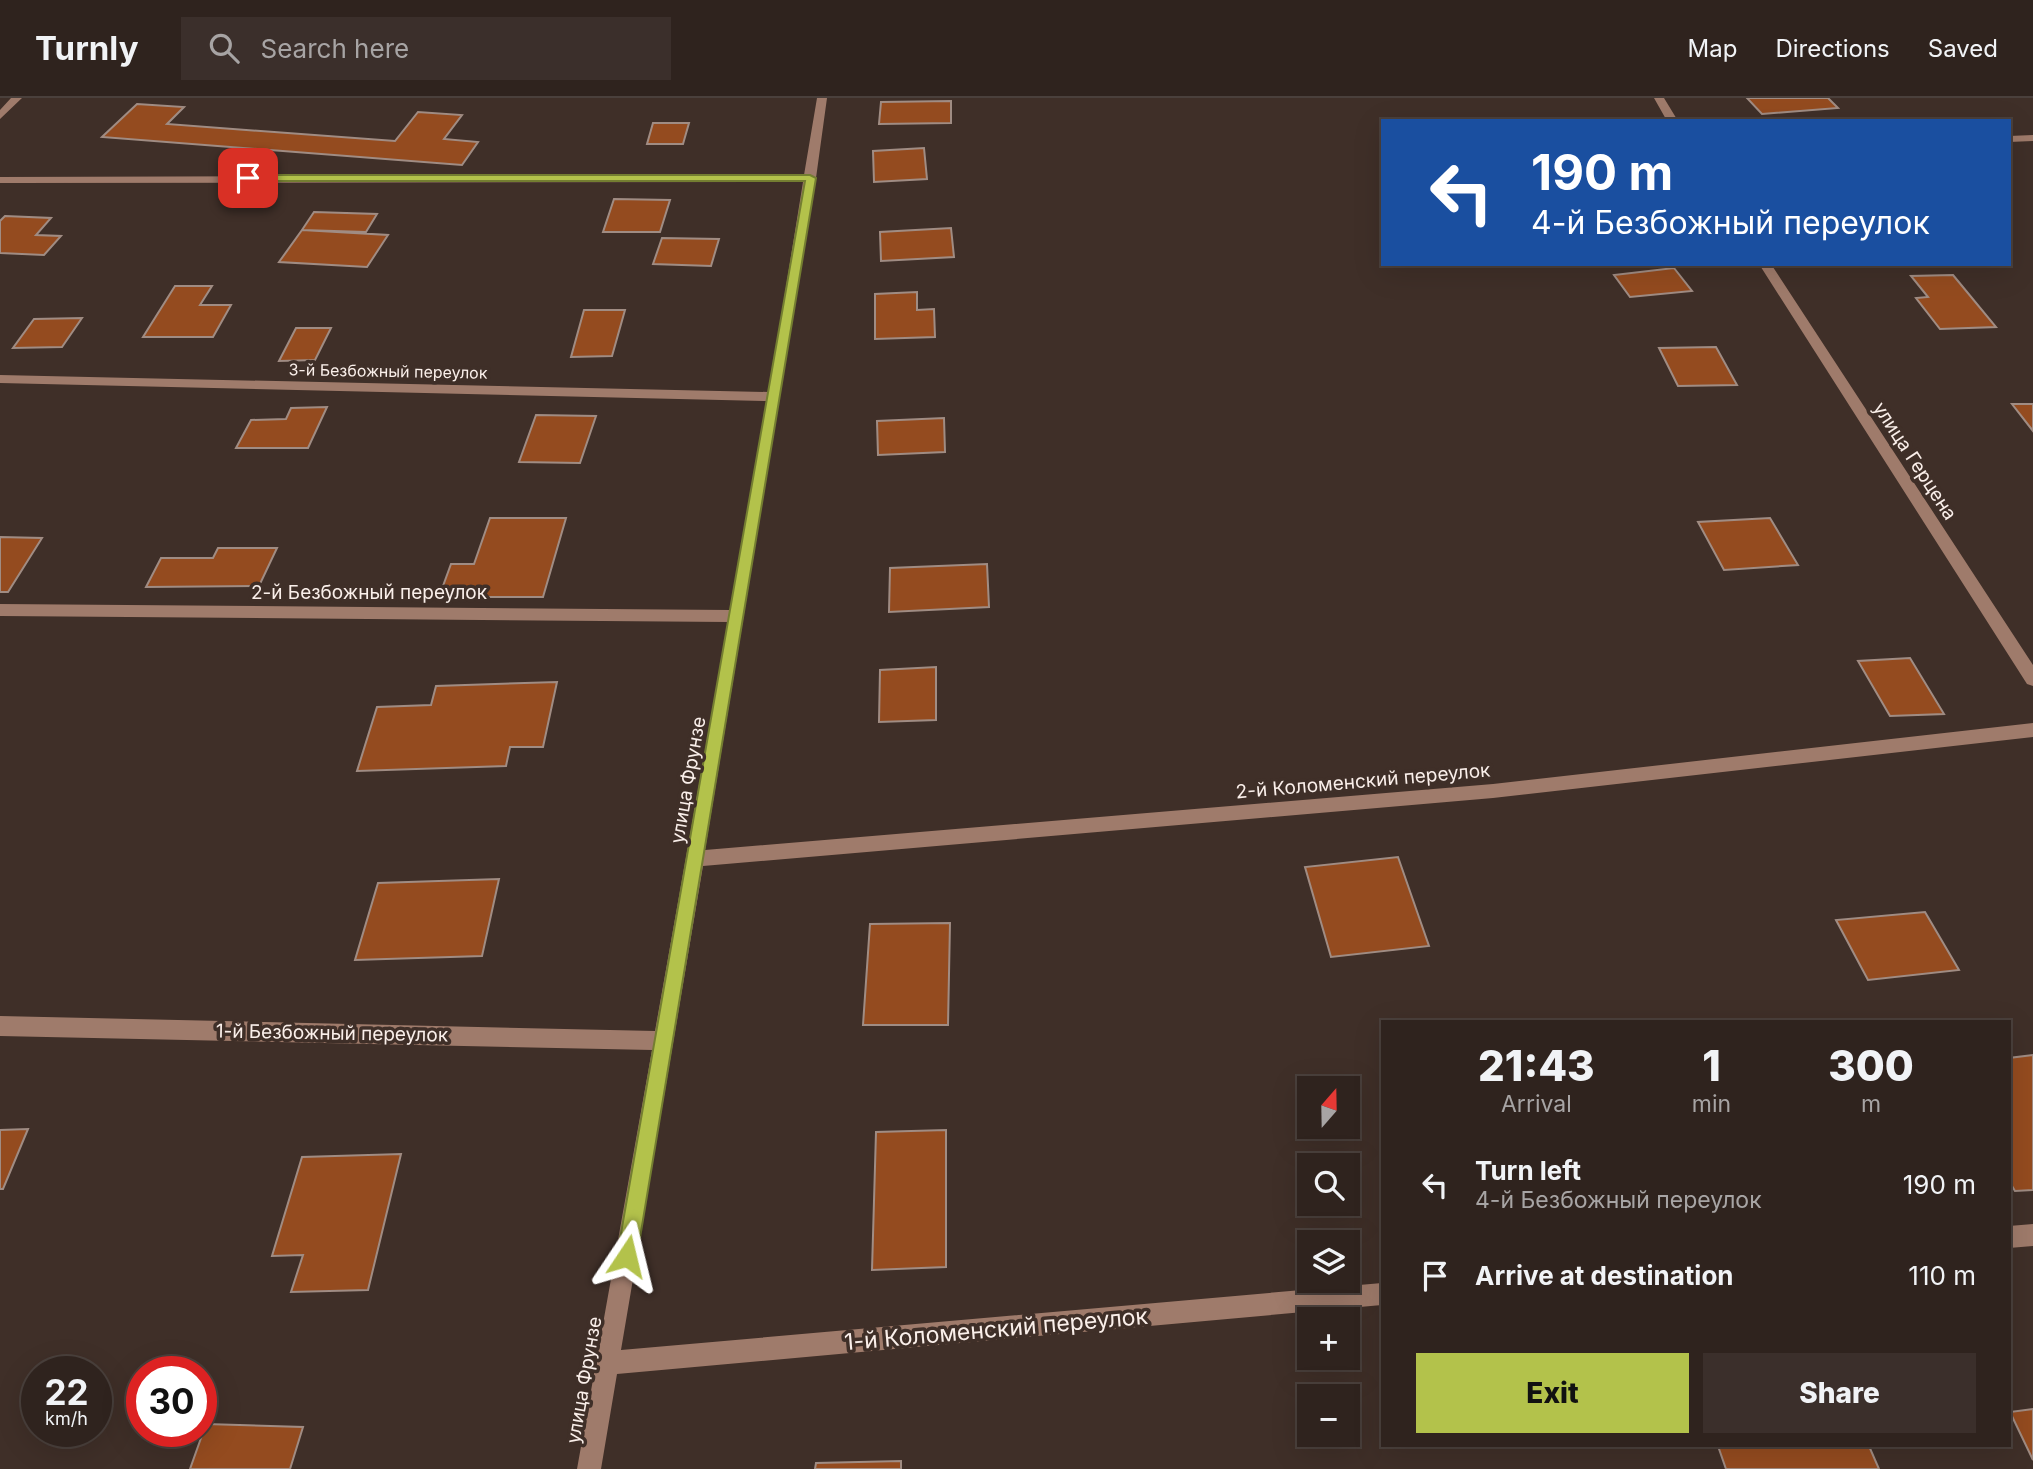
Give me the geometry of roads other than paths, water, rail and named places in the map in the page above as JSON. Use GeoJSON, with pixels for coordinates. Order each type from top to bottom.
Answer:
{"type":"FeatureCollection","features":[{"type":"Feature","properties":{"kind":"street"},"geometry":{"type":"LineString","coordinates":[[0,116],[17,98]]}},
{"type":"Feature","properties":{"kind":"street","name":"улица Фрунзе"},"geometry":{"type":"LineString","coordinates":[[589,1469],[738,616],[822,98]]}},
{"type":"Feature","properties":{"kind":"street"},"geometry":{"type":"LineString","coordinates":[[1659,98],[1672,119]]}},
{"type":"Feature","properties":{"kind":"street"},"geometry":{"type":"LineString","coordinates":[[2011,139],[2033,138]]}},
{"type":"Feature","properties":{"kind":"street"},"geometry":{"type":"LineString","coordinates":[[0,180],[810,178]]}},
{"type":"Feature","properties":{"kind":"street","name":"улица Герцена"},"geometry":{"type":"LineString","coordinates":[[1766,266],[2033,679]]}},
{"type":"Feature","properties":{"kind":"street","name":"3-й Безбожный переулок"},"geometry":{"type":"LineString","coordinates":[[0,379],[775,397]]}},
{"type":"Feature","properties":{"kind":"street","name":"2-й Безбожный переулок"},"geometry":{"type":"LineString","coordinates":[[0,610],[738,616]]}},
{"type":"Feature","properties":{"kind":"street","name":"2-й Коломенский переулок"},"geometry":{"type":"LineString","coordinates":[[696,859],[1493,791],[2033,730]]}},
{"type":"Feature","properties":{"kind":"street","name":"1-й Безбожный переулок"},"geometry":{"type":"LineString","coordinates":[[0,1026],[664,1041]]}},
{"type":"Feature","properties":{"kind":"street"},"geometry":{"type":"LineString","coordinates":[[2011,1237],[2033,1235]]}},
{"type":"Feature","properties":{"kind":"street","name":"1-й Коломенский переулок"},"geometry":{"type":"LineString","coordinates":[[608,1363],[1381,1294]]}}]}
